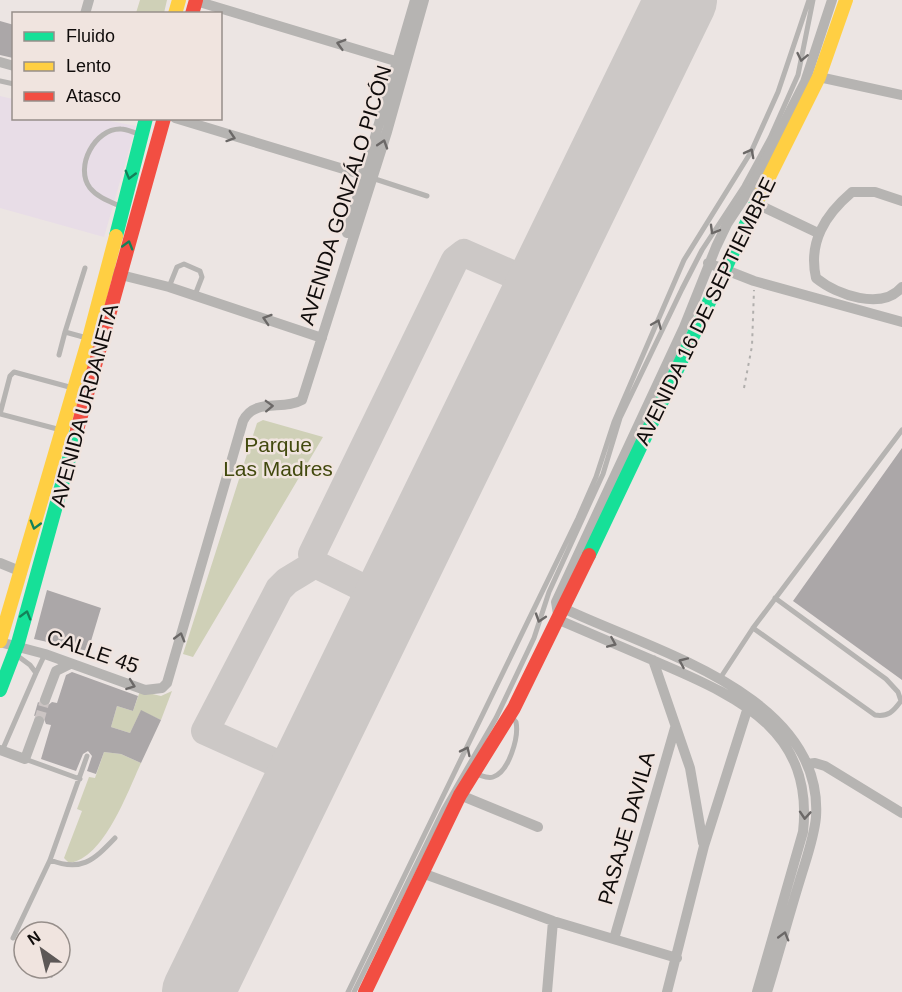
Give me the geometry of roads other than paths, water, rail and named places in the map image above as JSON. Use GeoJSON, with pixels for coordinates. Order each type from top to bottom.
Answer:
{"type":"FeatureCollection","features":[{"type":"Feature","properties":{"kind":"street","name":"AVENIDA GONZÁLO PICÓN"},"geometry":{"type":"LineString","coordinates":[[158,689],[167,683],[243,420],[257,407],[285,406],[302,400],[401,63],[415,0]]}},
{"type":"Feature","properties":{"kind":"street","name":"AVENIDA GONZÁLO PICÓN"},"geometry":{"type":"LineString","coordinates":[[401,63],[424,0]]}},
{"type":"Feature","properties":{"kind":"street","name":"AVENIDA 16 DE SEPTIEMBRE"},"geometry":{"type":"LineString","coordinates":[[561,614],[556,602],[559,591],[684,327],[708,263],[727,224],[752,186],[805,82],[832,0]]}},
{"type":"Feature","properties":{"kind":"street","name":"AVENIDA 16 DE SEPTIEMBRE"},"geometry":{"type":"LineString","coordinates":[[365,992],[460,795],[510,714],[561,614],[724,270],[819,77],[846,0]]}},
{"type":"Feature","properties":{"kind":"street"},"geometry":{"type":"LineString","coordinates":[[195,5],[220,12]]}},
{"type":"Feature","properties":{"kind":"street"},"geometry":{"type":"LineString","coordinates":[[222,13],[401,63]]}},
{"type":"Feature","properties":{"kind":"street"},"geometry":{"type":"LineString","coordinates":[[819,77],[902,95]]}},
{"type":"Feature","properties":{"kind":"street","name":"AVENIDA URDANETA"},"geometry":{"type":"LineString","coordinates":[[0,690],[14,650],[113,273],[122,207],[145,120]]}},
{"type":"Feature","properties":{"kind":"street","name":"AVENIDA URDANETA"},"geometry":{"type":"LineString","coordinates":[[0,642],[89,338],[163,120]]}},
{"type":"Feature","properties":{"kind":"street"},"geometry":{"type":"LineString","coordinates":[[181,120],[260,146],[368,176]]}},
{"type":"Feature","properties":{"kind":"street"},"geometry":{"type":"LineString","coordinates":[[902,201],[875,192],[852,192],[837,205],[818,233],[813,246],[816,278],[827,286],[877,301],[887,299],[902,287]]}},
{"type":"Feature","properties":{"kind":"street"},"geometry":{"type":"LineString","coordinates":[[757,204],[818,233]]}},
{"type":"Feature","properties":{"kind":"street"},"geometry":{"type":"LineString","coordinates":[[708,263],[754,281],[902,322]]}},
{"type":"Feature","properties":{"kind":"street"},"geometry":{"type":"LineString","coordinates":[[113,273],[170,287],[320,337]]}},
{"type":"Feature","properties":{"kind":"street"},"geometry":{"type":"LineString","coordinates":[[0,563],[22,572]]}},
{"type":"Feature","properties":{"kind":"street"},"geometry":{"type":"LineString","coordinates":[[561,614],[653,660],[718,682]]}},
{"type":"Feature","properties":{"kind":"street"},"geometry":{"type":"LineString","coordinates":[[561,614],[718,682],[787,731],[807,764],[815,793],[812,838],[767,992]]}},
{"type":"Feature","properties":{"kind":"street","name":"CALLE 45"},"geometry":{"type":"LineString","coordinates":[[0,642],[14,650],[45,654],[146,690],[158,689]]}},
{"type":"Feature","properties":{"kind":"street"},"geometry":{"type":"LineString","coordinates":[[653,660],[690,768],[704,846]]}},
{"type":"Feature","properties":{"kind":"street"},"geometry":{"type":"LineString","coordinates":[[45,700],[56,671],[70,664]]}},
{"type":"Feature","properties":{"kind":"street"},"geometry":{"type":"LineString","coordinates":[[667,992],[704,846],[749,703]]}},
{"type":"Feature","properties":{"kind":"street"},"geometry":{"type":"LineString","coordinates":[[749,703],[773,727],[794,758],[803,782],[806,808],[803,832],[756,992]]}},
{"type":"Feature","properties":{"kind":"street"},"geometry":{"type":"LineString","coordinates":[[1,751],[25,759],[39,721]]}},
{"type":"Feature","properties":{"kind":"street","name":"PASAJE DAVILA"},"geometry":{"type":"LineString","coordinates":[[614,939],[675,728]]}},
{"type":"Feature","properties":{"kind":"street"},"geometry":{"type":"LineString","coordinates":[[807,764],[815,763],[825,766],[902,813]]}},
{"type":"Feature","properties":{"kind":"street"},"geometry":{"type":"LineString","coordinates":[[460,795],[538,827]]}},
{"type":"Feature","properties":{"kind":"street"},"geometry":{"type":"LineString","coordinates":[[422,873],[554,921],[677,958]]}},
{"type":"Feature","properties":{"kind":"street"},"geometry":{"type":"LineString","coordinates":[[547,992],[554,921]]}},
{"type":"Feature","properties":{"kind":"lane"},"geometry":{"type":"LineString","coordinates":[[348,992],[578,519],[596,477],[614,422],[684,260],[755,142],[783,82],[811,0]]}},
{"type":"Feature","properties":{"kind":"lane"},"geometry":{"type":"LineString","coordinates":[[354,992],[443,810],[496,718],[534,638],[549,592],[603,474],[620,418],[682,289],[707,242],[744,186],[770,138],[798,75],[811,0]]}},
{"type":"Feature","properties":{"kind":"lane"},"geometry":{"type":"LineString","coordinates":[[122,207],[98,196],[89,187],[84,164],[91,146],[104,134],[120,129],[141,135]]}},
{"type":"Feature","properties":{"kind":"lane"},"geometry":{"type":"LineString","coordinates":[[368,176],[427,196]]}},
{"type":"Feature","properties":{"kind":"lane"},"geometry":{"type":"LineString","coordinates":[[170,287],[177,267],[184,264],[192,266],[200,270],[202,277],[195,295]]}},
{"type":"Feature","properties":{"kind":"lane"},"geometry":{"type":"LineString","coordinates":[[59,355],[85,268]]}},
{"type":"Feature","properties":{"kind":"lane"},"geometry":{"type":"LineString","coordinates":[[65,332],[89,338]]}},
{"type":"Feature","properties":{"kind":"lane"},"geometry":{"type":"LineString","coordinates":[[63,430],[0,414],[10,376],[14,372],[75,389]]}},
{"type":"Feature","properties":{"kind":"lane"},"geometry":{"type":"LineString","coordinates":[[718,682],[753,628],[902,430]]}},
{"type":"Feature","properties":{"kind":"lane"},"geometry":{"type":"LineString","coordinates":[[753,628],[874,715],[884,717],[893,712],[900,701],[898,692],[886,679],[775,598]]}},
{"type":"Feature","properties":{"kind":"lane"},"geometry":{"type":"LineString","coordinates":[[14,650],[36,673]]}},
{"type":"Feature","properties":{"kind":"lane"},"geometry":{"type":"LineString","coordinates":[[1,751],[45,654]]}},
{"type":"Feature","properties":{"kind":"lane"},"geometry":{"type":"LineString","coordinates":[[473,773],[489,778],[496,776],[504,766],[516,738],[517,728],[510,714]]}},
{"type":"Feature","properties":{"kind":"lane"},"geometry":{"type":"LineString","coordinates":[[22,920],[50,860],[87,756]]}},
{"type":"Feature","properties":{"kind":"lane"},"geometry":{"type":"LineString","coordinates":[[25,759],[80,779]]}},
{"type":"Feature","properties":{"kind":"lane"},"geometry":{"type":"LineString","coordinates":[[50,860],[68,867],[79,866],[104,850],[114,838]]}},
{"type":"Feature","properties":{"kind":"tunnel"},"geometry":{"type":"LineString","coordinates":[[39,721],[45,700]]}},
{"type":"Feature","properties":{"kind":"park label","name":"Parque Las Madres"},"geometry":{"type":"Point","coordinates":[278,456]}}]}
